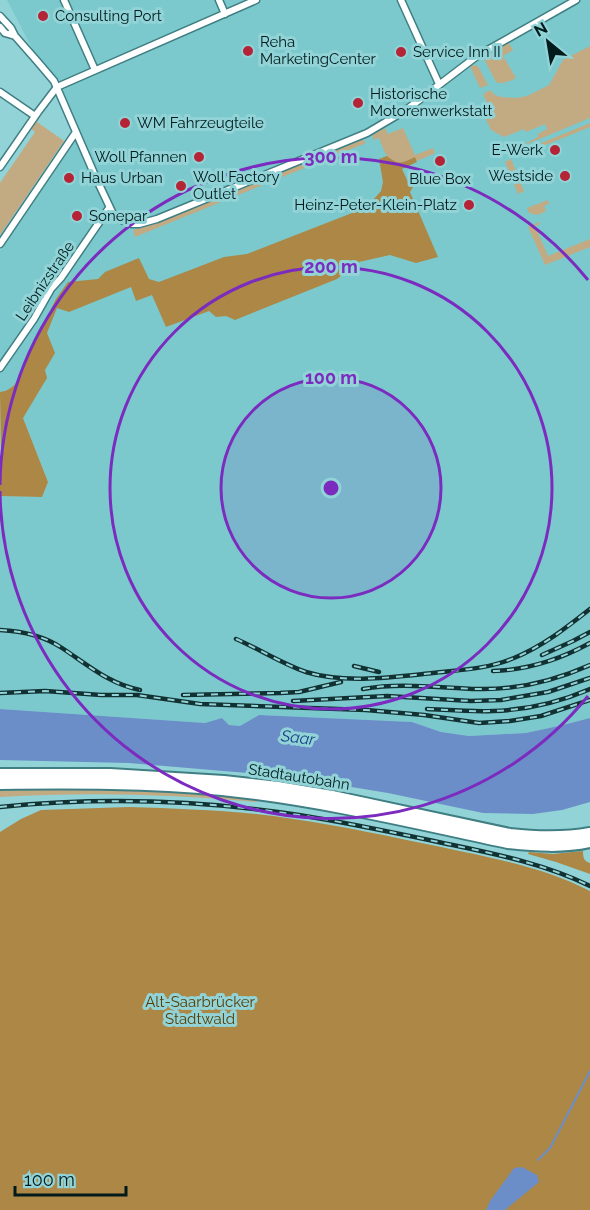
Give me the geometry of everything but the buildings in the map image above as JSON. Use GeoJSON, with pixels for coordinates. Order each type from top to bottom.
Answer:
{"type":"FeatureCollection","features":[{"type":"Feature","properties":{"kind":"highway","name":"Stadtautobahn"},"geometry":{"type":"LineString","coordinates":[[0,774],[110,774],[224,781],[332,796],[510,834],[552,837],[590,833]]}},
{"type":"Feature","properties":{"kind":"highway","name":"Stadtautobahn"},"geometry":{"type":"LineString","coordinates":[[0,784],[110,784],[224,790],[330,806],[508,843],[537,847],[590,843]]}},
{"type":"Feature","properties":{"kind":"street"},"geometry":{"type":"LineString","coordinates":[[65,0],[95,70]]}},
{"type":"Feature","properties":{"kind":"street"},"geometry":{"type":"LineString","coordinates":[[219,0],[225,14]]}},
{"type":"Feature","properties":{"kind":"street"},"geometry":{"type":"LineString","coordinates":[[0,167],[57,87],[256,0]]}},
{"type":"Feature","properties":{"kind":"street"},"geometry":{"type":"LineString","coordinates":[[401,0],[439,84]]}},
{"type":"Feature","properties":{"kind":"street"},"geometry":{"type":"LineString","coordinates":[[0,16],[57,87],[113,214],[124,221],[139,224],[148,223],[367,133],[406,110],[477,56],[576,0]]}},
{"type":"Feature","properties":{"kind":"street"},"geometry":{"type":"LineString","coordinates":[[0,27],[5,33],[15,36]]}},
{"type":"Feature","properties":{"kind":"street"},"geometry":{"type":"LineString","coordinates":[[0,92],[35,116]]}},
{"type":"Feature","properties":{"kind":"street"},"geometry":{"type":"LineString","coordinates":[[0,244],[76,132]]}},
{"type":"Feature","properties":{"kind":"street","name":"Leibnizstraße"},"geometry":{"type":"LineString","coordinates":[[0,368],[34,319],[51,289],[109,208]]}},
{"type":"Feature","properties":{"kind":"shaded area"},"geometry":{"type":"Polygon","coordinates":[[[7,0],[590,0],[590,718],[526,733],[469,736],[441,732],[412,722],[259,715],[240,726],[229,725],[222,718],[205,723],[0,709],[0,496],[42,497],[48,482],[23,418],[17,382],[7,392],[0,392],[0,251],[78,137],[7,0]]]}},
{"type":"Feature","properties":{"kind":"shaded area"},"geometry":{"type":"Polygon","coordinates":[[[508,42],[513,50],[503,56],[516,78],[498,83],[484,59],[486,55],[508,42]]]}},
{"type":"Feature","properties":{"kind":"shaded area"},"geometry":{"type":"Polygon","coordinates":[[[590,46],[590,118],[525,145],[547,129],[545,124],[526,132],[524,129],[504,137],[491,130],[482,111],[489,107],[483,94],[490,90],[501,97],[527,96],[549,85],[563,60],[590,46]]]}},
{"type":"Feature","properties":{"kind":"shaded area"},"geometry":{"type":"Polygon","coordinates":[[[470,66],[478,66],[488,85],[480,88],[470,66]]]}},
{"type":"Feature","properties":{"kind":"shaded area"},"geometry":{"type":"Polygon","coordinates":[[[39,116],[37,122],[64,141],[0,235],[0,183],[35,132],[30,128],[39,116]]]}},
{"type":"Feature","properties":{"kind":"shaded area"},"geometry":{"type":"Polygon","coordinates":[[[590,123],[590,127],[528,152],[527,149],[590,123]]]}},
{"type":"Feature","properties":{"kind":"shaded area"},"geometry":{"type":"Polygon","coordinates":[[[385,128],[388,134],[403,128],[415,155],[433,148],[435,153],[417,161],[415,158],[403,163],[392,161],[386,155],[379,138],[373,140],[375,133],[385,128]]]}},
{"type":"Feature","properties":{"kind":"shaded area"},"geometry":{"type":"Polygon","coordinates":[[[362,139],[366,143],[135,237],[133,231],[135,229],[151,225],[362,139]]]}},
{"type":"Feature","properties":{"kind":"shaded area"},"geometry":{"type":"Polygon","coordinates":[[[511,159],[524,191],[518,194],[505,162],[511,159]]]}},
{"type":"Feature","properties":{"kind":"shaded area"},"geometry":{"type":"Polygon","coordinates":[[[548,200],[549,204],[544,206],[546,211],[538,215],[529,213],[527,208],[548,200]]]}},
{"type":"Feature","properties":{"kind":"shaded area"},"geometry":{"type":"Polygon","coordinates":[[[539,222],[540,224],[535,226],[548,256],[590,239],[590,247],[545,265],[528,227],[539,222]]]}},
{"type":"Feature","properties":{"kind":"shaded area"},"geometry":{"type":"Polygon","coordinates":[[[51,789],[154,791],[258,799],[257,802],[193,797],[96,794],[0,797],[0,791],[51,789]]]}},
{"type":"Feature","properties":{"kind":"green space"},"geometry":{"type":"Polygon","coordinates":[[[387,156],[401,162],[415,157],[417,162],[402,169],[408,182],[425,175],[424,182],[413,187],[410,192],[438,257],[416,263],[390,255],[359,262],[337,279],[235,320],[226,316],[216,317],[209,311],[166,327],[152,295],[136,301],[131,287],[69,312],[57,308],[47,333],[55,353],[45,370],[47,378],[23,418],[48,482],[42,497],[0,496],[0,392],[11,388],[19,379],[27,357],[56,299],[68,282],[98,279],[105,272],[139,258],[149,279],[159,282],[224,257],[247,254],[352,213],[374,199],[381,191],[383,182],[379,159],[387,156]]]}},
{"type":"Feature","properties":{"kind":"green space","name":"Alt-Saarbrücker Stadtwald"},"geometry":{"type":"Polygon","coordinates":[[[129,807],[211,810],[349,828],[517,864],[590,891],[590,1210],[0,1210],[0,832],[41,810],[129,807]]]}},
{"type":"Feature","properties":{"kind":"green space"},"geometry":{"type":"Polygon","coordinates":[[[583,851],[584,859],[590,863],[590,874],[528,854],[529,852],[553,854],[583,851]]]}},
{"type":"Feature","properties":{"kind":"water","name":"Saar"},"geometry":{"type":"Polygon","coordinates":[[[0,709],[205,723],[222,718],[229,725],[240,726],[259,715],[412,722],[441,732],[469,736],[526,733],[590,718],[590,802],[562,810],[533,814],[483,813],[388,793],[258,774],[129,763],[0,760],[0,709]]]}},
{"type":"Feature","properties":{"kind":"water"},"geometry":{"type":"Polygon","coordinates":[[[522,1167],[537,1175],[539,1182],[505,1210],[486,1210],[514,1168],[522,1167]]]}},
{"type":"Feature","properties":{"kind":"waterway"},"geometry":{"type":"LineString","coordinates":[[538,1160],[550,1148],[590,1071]]}},
{"type":"Feature","properties":{"kind":"railway"},"geometry":{"type":"LineString","coordinates":[[236,639],[289,665],[321,676],[353,679],[386,678],[474,668],[504,662],[544,642],[590,609]]}},
{"type":"Feature","properties":{"kind":"railway"},"geometry":{"type":"LineString","coordinates":[[0,630],[25,633],[48,640],[109,679],[140,690]]}},
{"type":"Feature","properties":{"kind":"railway"},"geometry":{"type":"LineString","coordinates":[[542,655],[590,632]]}},
{"type":"Feature","properties":{"kind":"railway"},"geometry":{"type":"LineString","coordinates":[[493,671],[543,663],[590,643]]}},
{"type":"Feature","properties":{"kind":"railway"},"geometry":{"type":"LineString","coordinates":[[363,689],[406,686],[507,688],[549,680],[590,665]]}},
{"type":"Feature","properties":{"kind":"railway"},"geometry":{"type":"LineString","coordinates":[[354,666],[379,672]]}},
{"type":"Feature","properties":{"kind":"railway"},"geometry":{"type":"LineString","coordinates":[[293,701],[387,696],[471,701],[501,700],[548,692],[590,678]]}},
{"type":"Feature","properties":{"kind":"railway"},"geometry":{"type":"LineString","coordinates":[[183,695],[299,692],[341,682]]}},
{"type":"Feature","properties":{"kind":"railway"},"geometry":{"type":"LineString","coordinates":[[427,709],[477,711],[518,709],[567,698],[590,689]]}},
{"type":"Feature","properties":{"kind":"railway"},"geometry":{"type":"LineString","coordinates":[[0,693],[45,691],[137,695],[200,704],[366,710],[479,723],[541,716],[590,700]]}},
{"type":"Feature","properties":{"kind":"railway"},"geometry":{"type":"LineString","coordinates":[[0,807],[112,801],[187,803],[262,810],[348,824],[491,853],[551,870],[590,886]]}},
{"type":"Feature","properties":{"kind":"place","name":"Consulting Port"},"geometry":{"type":"Point","coordinates":[43,16]}},
{"type":"Feature","properties":{"kind":"place","name":"Reha MarketingCenter"},"geometry":{"type":"Point","coordinates":[248,51]}},
{"type":"Feature","properties":{"kind":"place","name":"Service Inn II"},"geometry":{"type":"Point","coordinates":[401,52]}},
{"type":"Feature","properties":{"kind":"place","name":"Historische Motorenwerkstatt"},"geometry":{"type":"Point","coordinates":[358,103]}},
{"type":"Feature","properties":{"kind":"place","name":"WM Fahrzeugteile"},"geometry":{"type":"Point","coordinates":[125,123]}},
{"type":"Feature","properties":{"kind":"place","name":"E-Werk"},"geometry":{"type":"Point","coordinates":[555,150]}},
{"type":"Feature","properties":{"kind":"place","name":"Woll Pfannen"},"geometry":{"type":"Point","coordinates":[199,157]}},
{"type":"Feature","properties":{"kind":"place","name":"Blue Box"},"geometry":{"type":"Point","coordinates":[440,161]}},
{"type":"Feature","properties":{"kind":"place","name":"Westside"},"geometry":{"type":"Point","coordinates":[565,176]}},
{"type":"Feature","properties":{"kind":"place","name":"Haus Urban"},"geometry":{"type":"Point","coordinates":[69,178]}},
{"type":"Feature","properties":{"kind":"place","name":"Woll Factory Outlet"},"geometry":{"type":"Point","coordinates":[181,186]}},
{"type":"Feature","properties":{"kind":"place","name":"Heinz-Peter-Klein-Platz"},"geometry":{"type":"Point","coordinates":[469,205]}},
{"type":"Feature","properties":{"kind":"place","name":"Sonepar"},"geometry":{"type":"Point","coordinates":[77,216]}}]}
